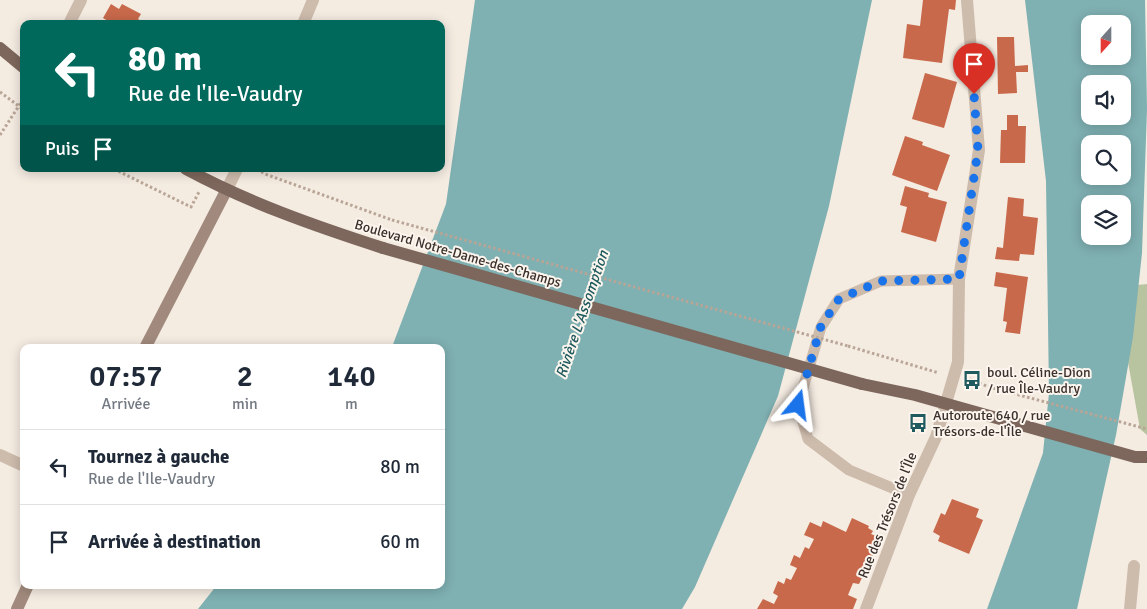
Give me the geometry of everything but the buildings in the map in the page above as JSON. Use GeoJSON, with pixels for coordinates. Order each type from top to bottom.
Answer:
{"type":"FeatureCollection","features":[{"type":"Feature","properties":{"kind":"main road"},"geometry":{"type":"LineString","coordinates":[[0,48],[20,65]]}},
{"type":"Feature","properties":{"kind":"main road","name":"Boulevard Notre-Dame-des-Champs"},"geometry":{"type":"LineString","coordinates":[[191,172],[226,191],[312,225],[383,248],[862,384],[945,404],[1141,457],[1147,465]]}},
{"type":"Feature","properties":{"kind":"street"},"geometry":{"type":"LineString","coordinates":[[71,20],[81,0]]}},
{"type":"Feature","properties":{"kind":"street"},"geometry":{"type":"LineString","coordinates":[[305,20],[313,0]]}},
{"type":"Feature","properties":{"kind":"street","name":"Rue des Trésors de l'Île"},"geometry":{"type":"LineString","coordinates":[[866,609],[909,496],[936,437],[958,362],[959,279],[978,150],[967,0]]}},
{"type":"Feature","properties":{"kind":"street"},"geometry":{"type":"LineString","coordinates":[[148,344],[236,172]]}},
{"type":"Feature","properties":{"kind":"street"},"geometry":{"type":"LineString","coordinates":[[0,454],[20,464]]}},
{"type":"Feature","properties":{"kind":"street"},"geometry":{"type":"LineString","coordinates":[[1130,609],[1134,566]]}},
{"type":"Feature","properties":{"kind":"street"},"geometry":{"type":"LineString","coordinates":[[17,609],[26,589]]}},
{"type":"Feature","properties":{"kind":"lane"},"geometry":{"type":"LineString","coordinates":[[909,496],[849,470],[808,439],[798,405],[821,326],[839,299],[881,281],[959,279]]}},
{"type":"Feature","properties":{"kind":"path"},"geometry":{"type":"LineString","coordinates":[[0,92],[18,106]]}},
{"type":"Feature","properties":{"kind":"path"},"geometry":{"type":"LineString","coordinates":[[0,135],[20,103]]}},
{"type":"Feature","properties":{"kind":"path"},"geometry":{"type":"LineString","coordinates":[[120,172],[191,207]]}},
{"type":"Feature","properties":{"kind":"path","name":"Boulevard Notre-Dame-des-Champs"},"geometry":{"type":"LineString","coordinates":[[262,172],[392,220],[930,370]]}},
{"type":"Feature","properties":{"kind":"path"},"geometry":{"type":"LineString","coordinates":[[972,380],[1021,396],[1146,429]]}},
{"type":"Feature","properties":{"kind":"green space"},"geometry":{"type":"Polygon","coordinates":[[[1147,284],[1147,435],[1140,429],[1128,362],[1138,285],[1147,284]]]}},
{"type":"Feature","properties":{"kind":"water","name":"Rivière L'Assomption"},"geometry":{"type":"Polygon","coordinates":[[[475,0],[872,0],[829,206],[778,396],[695,587],[682,609],[198,609],[214,589],[445,589],[445,344],[393,344],[446,204],[475,0]]]}},
{"type":"Feature","properties":{"kind":"water"},"geometry":{"type":"Polygon","coordinates":[[[1025,0],[1145,0],[1147,109],[1142,253],[1133,337],[1116,435],[1077,609],[987,609],[1043,453],[1049,393],[1046,181],[1025,0]]]}},
{"type":"Feature","properties":{"kind":"place","name":"boul. Céline-Dion / rue Île-Vaudry"},"geometry":{"type":"Point","coordinates":[972,380]}},
{"type":"Feature","properties":{"kind":"place","name":"Autoroute 640 / rue Trésors-de-l'Île"},"geometry":{"type":"Point","coordinates":[918,423]}},
{"type":"Feature","properties":{"kind":"route"},"geometry":{"type":"LineString","coordinates":[[798,405],[821,326],[839,299],[881,281],[959,279],[978,150],[974,94]]}}]}
